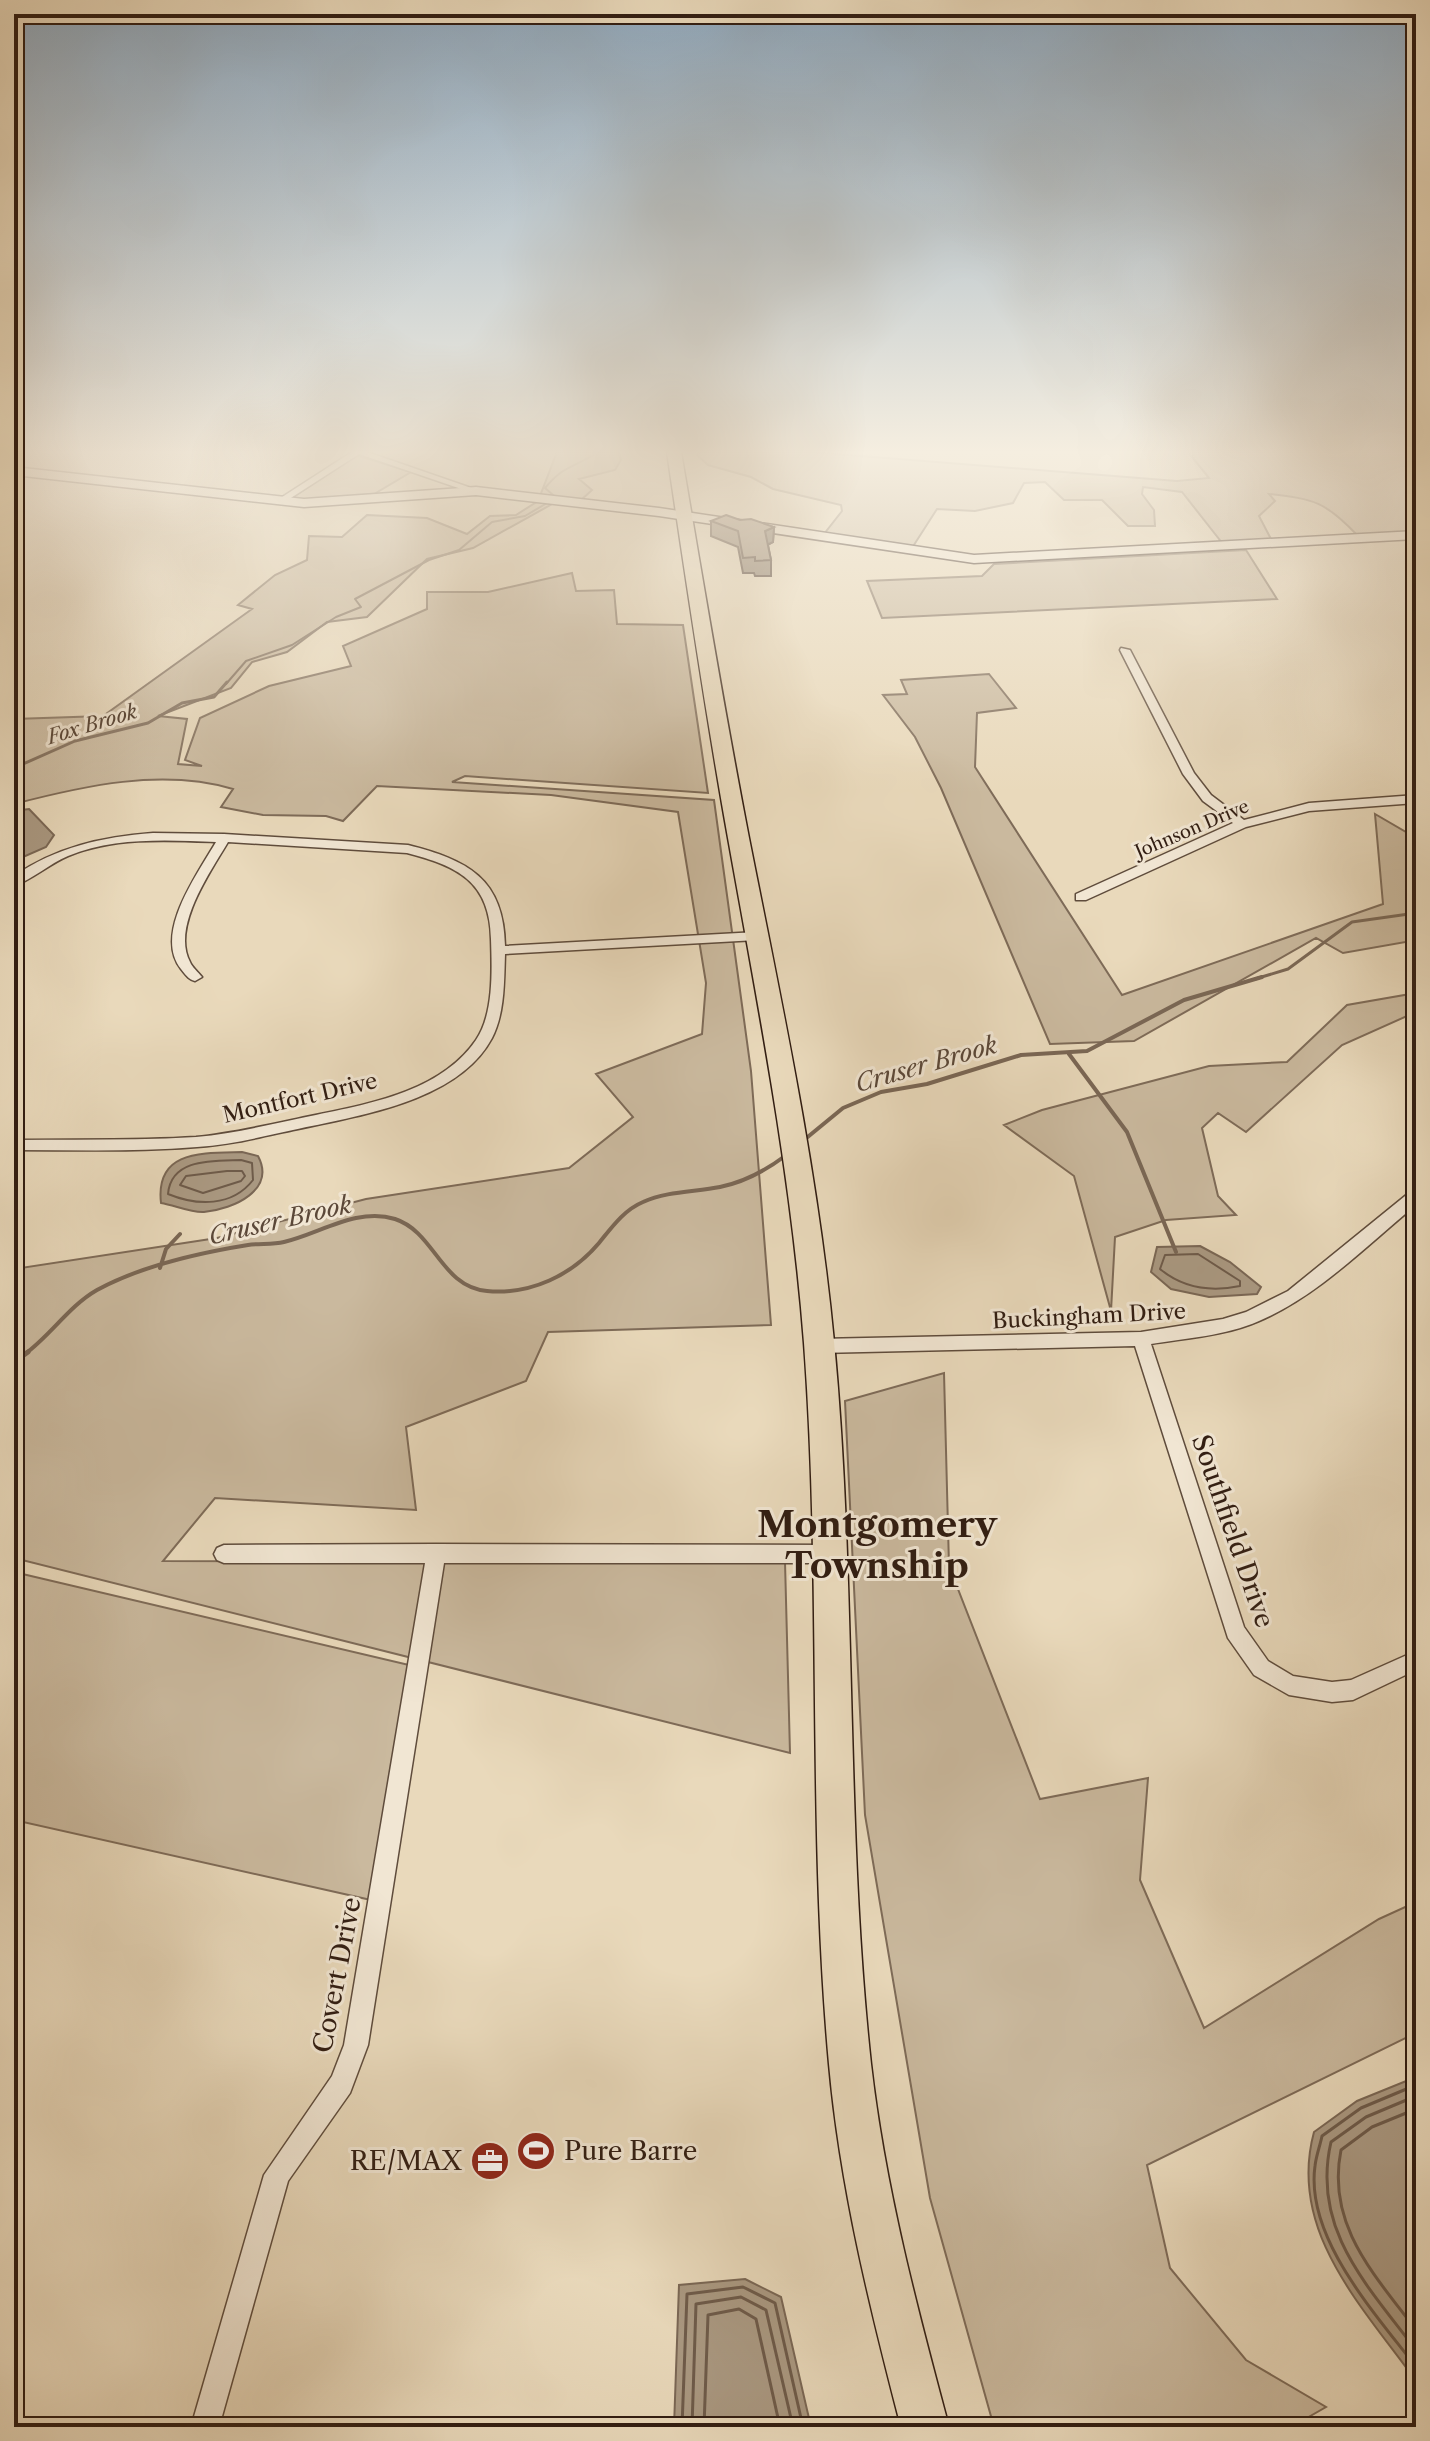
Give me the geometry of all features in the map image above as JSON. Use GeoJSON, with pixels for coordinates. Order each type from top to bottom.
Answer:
{"type":"FeatureCollection","features":[{"type":"Feature","properties":{"kind":"highway"},"geometry":{"type":"LineString","coordinates":[[693,566],[714,703],[799,1169],[819,1346],[843,1976],[851,2068],[860,2140],[892,2300],[925,2427]]}},
{"type":"Feature","properties":{"kind":"street"},"geometry":{"type":"LineString","coordinates":[[1125,650],[1195,783],[1207,798],[1242,824]]}},
{"type":"Feature","properties":{"kind":"street","name":"Johnson Drive"},"geometry":{"type":"LineString","coordinates":[[1081,897],[1242,824],[1309,807],[1416,799]]}},
{"type":"Feature","properties":{"kind":"street","name":"Montfort Drive"},"geometry":{"type":"LineString","coordinates":[[14,882],[50,859],[100,842],[144,835],[408,849],[440,857],[468,872],[485,886],[498,917],[492,1018],[486,1037],[444,1078],[416,1093],[360,1111],[197,1142],[14,1145]]}},
{"type":"Feature","properties":{"kind":"street"},"geometry":{"type":"LineString","coordinates":[[195,977],[182,958],[178,941],[181,923],[185,907],[224,838]]}},
{"type":"Feature","properties":{"kind":"street"},"geometry":{"type":"LineString","coordinates":[[498,950],[757,936]]}},
{"type":"Feature","properties":{"kind":"street","name":"Buckingham Drive"},"geometry":{"type":"LineString","coordinates":[[819,1346],[1141,1339],[1223,1326],[1252,1317],[1294,1296],[1416,1196]]}},
{"type":"Feature","properties":{"kind":"street","name":"Southfield Drive"},"geometry":{"type":"LineString","coordinates":[[1141,1339],[1235,1631],[1261,1668],[1289,1685],[1332,1692],[1353,1690],[1416,1660]]}},
{"type":"Feature","properties":{"kind":"street","name":"Covert Drive"},"geometry":{"type":"LineString","coordinates":[[205,2427],[277,2175],[341,2084],[356,2045],[436,1553]]}},
{"type":"Feature","properties":{"kind":"street"},"geometry":{"type":"LineString","coordinates":[[224,1554],[829,1554]]}},
{"type":"Feature","properties":{"kind":"shaded area"},"geometry":{"type":"Polygon","coordinates":[[[294,566],[420,566],[367,617],[327,622],[287,652],[252,662],[231,688],[158,716],[187,719],[178,764],[202,766],[185,760],[200,718],[269,686],[351,666],[343,646],[427,609],[427,592],[488,592],[572,573],[576,591],[614,590],[617,624],[683,625],[708,793],[465,776],[452,782],[714,800],[751,1071],[771,1325],[548,1332],[526,1381],[406,1427],[416,1510],[215,1498],[163,1561],[785,1562],[790,1753],[14,1558],[14,1269],[217,1238],[366,1199],[569,1168],[633,1117],[596,1074],[702,1034],[706,983],[678,812],[551,795],[377,786],[343,821],[326,816],[263,815],[221,807],[233,789],[179,780],[95,786],[14,804],[14,719],[103,716],[252,609],[238,605],[275,575],[294,566]]]}},
{"type":"Feature","properties":{"kind":"shaded area"},"geometry":{"type":"Polygon","coordinates":[[[992,566],[1256,566],[1277,599],[882,618],[867,581],[982,576],[992,566]]]}},
{"type":"Feature","properties":{"kind":"shaded area"},"geometry":{"type":"Polygon","coordinates":[[[989,674],[1016,708],[977,713],[975,767],[1122,995],[1383,904],[1375,814],[1411,835],[1416,844],[1416,944],[1411,941],[1343,953],[1316,938],[1134,1041],[1050,1044],[941,788],[915,737],[883,695],[907,694],[901,680],[989,674]]]}},
{"type":"Feature","properties":{"kind":"shaded area"},"geometry":{"type":"Polygon","coordinates":[[[1416,993],[1416,1012],[1342,1045],[1246,1132],[1218,1113],[1202,1128],[1218,1196],[1236,1215],[1166,1220],[1115,1237],[1111,1311],[1074,1176],[1004,1125],[1042,1110],[1209,1066],[1287,1062],[1347,1005],[1416,993]]]}},
{"type":"Feature","properties":{"kind":"shaded area"},"geometry":{"type":"Polygon","coordinates":[[[944,1373],[949,1566],[1040,1799],[1148,1778],[1140,1880],[1204,2028],[1379,1919],[1416,1902],[1416,2033],[1147,2165],[1170,2268],[1246,2360],[1326,2407],[1291,2427],[994,2427],[930,2198],[865,1815],[845,1401],[944,1373]]]}},
{"type":"Feature","properties":{"kind":"shaded area"},"geometry":{"type":"Polygon","coordinates":[[[14,1572],[409,1665],[371,1900],[14,1820],[14,1572]]]}},
{"type":"Feature","properties":{"kind":"water"},"geometry":{"type":"Polygon","coordinates":[[[29,809],[54,835],[46,847],[14,861],[14,811],[29,809]]]}},
{"type":"Feature","properties":{"kind":"water"},"geometry":{"type":"Polygon","coordinates":[[[242,1152],[258,1156],[262,1168],[257,1188],[249,1196],[228,1207],[204,1212],[161,1203],[161,1186],[173,1164],[197,1155],[242,1152]]]}},
{"type":"Feature","properties":{"kind":"water"},"geometry":{"type":"Polygon","coordinates":[[[1200,1246],[1230,1262],[1261,1287],[1257,1294],[1209,1297],[1171,1289],[1151,1272],[1157,1247],[1200,1246]]]}},
{"type":"Feature","properties":{"kind":"water"},"geometry":{"type":"Polygon","coordinates":[[[1416,2077],[1416,2381],[1353,2296],[1335,2266],[1320,2235],[1311,2202],[1308,2168],[1314,2132],[1357,2101],[1416,2077]]]}},
{"type":"Feature","properties":{"kind":"water"},"geometry":{"type":"Polygon","coordinates":[[[745,2279],[781,2297],[811,2427],[674,2427],[679,2285],[745,2279]]]}},
{"type":"Feature","properties":{"kind":"waterway","name":"Fox Brook"},"geometry":{"type":"LineString","coordinates":[[226,684],[246,661],[292,645],[336,617],[361,607],[355,599],[418,566]]}},
{"type":"Feature","properties":{"kind":"waterway","name":"Fox Brook"},"geometry":{"type":"LineString","coordinates":[[14,768],[75,741],[148,723],[182,703],[214,697],[227,682]]}},
{"type":"Feature","properties":{"kind":"waterway","name":"Cruser Brook"},"geometry":{"type":"LineString","coordinates":[[1255,979],[1288,969],[1352,922],[1416,913]]}},
{"type":"Feature","properties":{"kind":"waterway","name":"Cruser Brook"},"geometry":{"type":"LineString","coordinates":[[804,1140],[843,1108],[881,1092],[927,1084],[1021,1055],[1087,1051],[1184,1000],[1262,977]]}},
{"type":"Feature","properties":{"kind":"waterway"},"geometry":{"type":"LineString","coordinates":[[1069,1054],[1127,1132],[1176,1252]]}},
{"type":"Feature","properties":{"kind":"waterway","name":"Cruser Brook"},"geometry":{"type":"LineString","coordinates":[[161,1265],[252,1244],[284,1242],[352,1219],[381,1216],[409,1226],[448,1270],[471,1287],[487,1291],[519,1290],[549,1280],[576,1265],[636,1205],[652,1198],[738,1182],[785,1156]]}},
{"type":"Feature","properties":{"kind":"waterway"},"geometry":{"type":"LineString","coordinates":[[161,1265],[166,1249],[180,1234]]}},
{"type":"Feature","properties":{"kind":"waterway","name":"Cruser Brook"},"geometry":{"type":"LineString","coordinates":[[25,1354],[97,1290],[161,1265]]}},
{"type":"Feature","properties":{"kind":"waterway","name":"Cruser Brook"},"geometry":{"type":"LineString","coordinates":[[14,1362],[28,1352]]}},
{"type":"Feature","properties":{"kind":"place","name":"Pure Barre"},"geometry":{"type":"Point","coordinates":[536,2151]}},
{"type":"Feature","properties":{"kind":"place","name":"RE/MAX"},"geometry":{"type":"Point","coordinates":[490,2161]}},
{"type":"Feature","properties":{"kind":"district","name":"Montgomery Township"},"geometry":{"type":"Point","coordinates":[877,1544]}}]}
